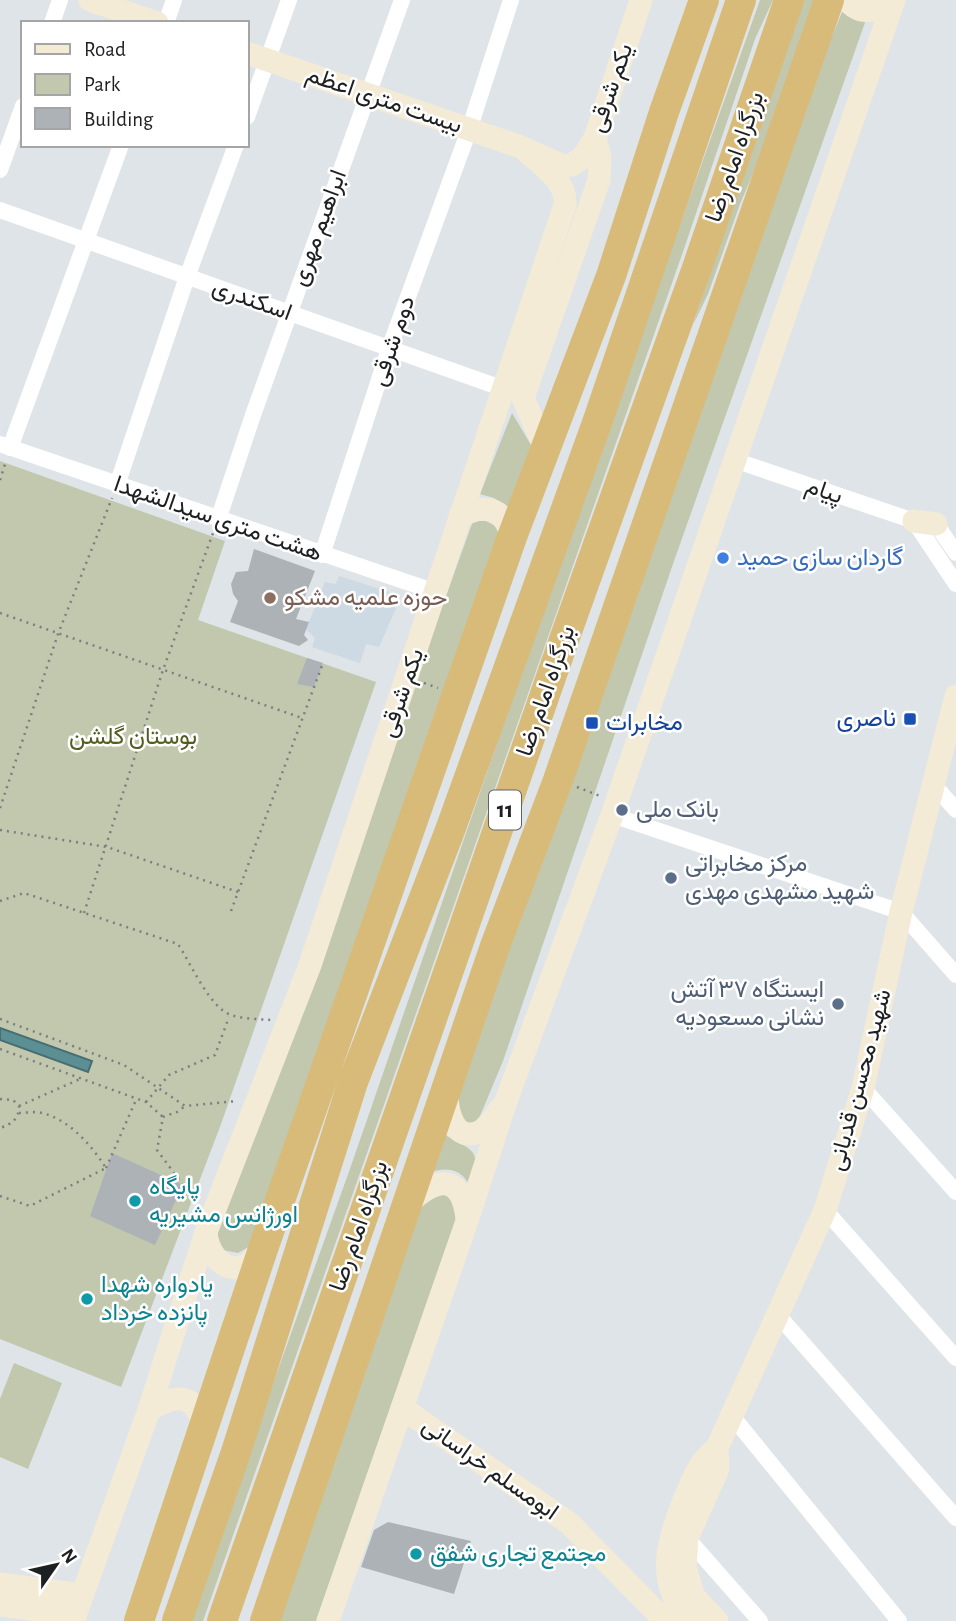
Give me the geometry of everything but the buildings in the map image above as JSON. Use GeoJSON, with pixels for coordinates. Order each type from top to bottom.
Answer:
{"type":"FeatureCollection","features":[{"type":"Feature","properties":{"kind":"highway"},"geometry":{"type":"LineString","coordinates":[[139,1621],[263,1249],[544,446],[611,276],[664,112],[704,0]]}},
{"type":"Feature","properties":{"kind":"highway","name":"بزرگراه امام رضا"},"geometry":{"type":"LineString","coordinates":[[177,1621],[236,1452],[353,1083],[449,833],[598,420],[741,0]]}},
{"type":"Feature","properties":{"kind":"highway"},"geometry":{"type":"LineString","coordinates":[[725,50],[748,0]]}},
{"type":"Feature","properties":{"kind":"highway","name":"بزرگراه امام رضا"},"geometry":{"type":"LineString","coordinates":[[222,1621],[789,0]]}},
{"type":"Feature","properties":{"kind":"highway"},"geometry":{"type":"LineString","coordinates":[[265,1621],[495,946],[568,754],[829,0]]}},
{"type":"Feature","properties":{"kind":"highway"},"geometry":{"type":"LineString","coordinates":[[655,384],[697,327],[763,157],[785,129]]}},
{"type":"Feature","properties":{"kind":"highway"},"geometry":{"type":"LineString","coordinates":[[495,946],[565,637]]}},
{"type":"Feature","properties":{"kind":"highway"},"geometry":{"type":"LineString","coordinates":[[300,1145],[449,833]]}},
{"type":"Feature","properties":{"kind":"main road"},"geometry":{"type":"LineString","coordinates":[[90,0],[151,21]]}},
{"type":"Feature","properties":{"kind":"main road","name":"یکم شرقی"},"geometry":{"type":"LineString","coordinates":[[521,147],[563,166],[578,161],[595,138],[641,0]]}},
{"type":"Feature","properties":{"kind":"main road"},"geometry":{"type":"LineString","coordinates":[[847,0],[861,10],[874,11],[892,0]]}},
{"type":"Feature","properties":{"kind":"main road"},"geometry":{"type":"LineString","coordinates":[[328,1621],[506,1101],[615,808],[892,0]]}},
{"type":"Feature","properties":{"kind":"main road","name":"بیست متری اعظم"},"geometry":{"type":"LineString","coordinates":[[257,57],[521,147]]}},
{"type":"Feature","properties":{"kind":"main road"},"geometry":{"type":"LineString","coordinates":[[544,446],[523,398],[599,180],[600,158],[595,138]]}},
{"type":"Feature","properties":{"kind":"main road","name":"یکم شرقی"},"geometry":{"type":"LineString","coordinates":[[76,1610],[149,1410],[206,1231],[310,965],[565,205],[566,195],[561,184],[521,147]]}},
{"type":"Feature","properties":{"kind":"main road"},"geometry":{"type":"LineString","coordinates":[[460,516],[484,508],[493,510],[508,522],[512,537]]}},
{"type":"Feature","properties":{"kind":"main road","name":"شهید محسن قدیانی"},"geometry":{"type":"LineString","coordinates":[[690,1621],[681,1611],[670,1588],[667,1559],[672,1529],[701,1461],[717,1448],[825,1210],[863,1088],[901,912],[956,695]]}},
{"type":"Feature","properties":{"kind":"main road"},"geometry":{"type":"LineString","coordinates":[[448,1086],[447,1109],[451,1122],[468,1133],[481,1130],[506,1101]]}},
{"type":"Feature","properties":{"kind":"main road"},"geometry":{"type":"LineString","coordinates":[[407,1205],[422,1191],[436,1184],[449,1185],[459,1191],[465,1201],[467,1221]]}},
{"type":"Feature","properties":{"kind":"main road"},"geometry":{"type":"LineString","coordinates":[[206,1231],[206,1243],[214,1257],[229,1266],[239,1268],[247,1265],[263,1249]]}},
{"type":"Feature","properties":{"kind":"main road"},"geometry":{"type":"LineString","coordinates":[[149,1410],[173,1398],[185,1399],[193,1403],[204,1426]]}},
{"type":"Feature","properties":{"kind":"main road","name":"ابومسلم خراسانی"},"geometry":{"type":"LineString","coordinates":[[402,1408],[569,1523],[665,1621]]}},
{"type":"Feature","properties":{"kind":"main road","name":"شهید محسن قدیانی"},"geometry":{"type":"LineString","coordinates":[[717,1448],[718,1469],[687,1538],[685,1567],[694,1597],[717,1621]]}},
{"type":"Feature","properties":{"kind":"main road"},"geometry":{"type":"LineString","coordinates":[[0,1584],[76,1610]]}},
{"type":"Feature","properties":{"kind":"main road"},"geometry":{"type":"LineString","coordinates":[[0,1605],[76,1610]]}},
{"type":"Feature","properties":{"kind":"street"},"geometry":{"type":"LineString","coordinates":[[53,21],[60,0]]}},
{"type":"Feature","properties":{"kind":"street"},"geometry":{"type":"LineString","coordinates":[[167,21],[174,0]]}},
{"type":"Feature","properties":{"kind":"street"},"geometry":{"type":"LineString","coordinates":[[248,111],[257,57],[289,0]]}},
{"type":"Feature","properties":{"kind":"street","name":"ابراهیم مهری"},"geometry":{"type":"LineString","coordinates":[[218,520],[402,0]]}},
{"type":"Feature","properties":{"kind":"street","name":"دوم شرقی"},"geometry":{"type":"LineString","coordinates":[[321,555],[389,349],[469,130],[511,0]]}},
{"type":"Feature","properties":{"kind":"street"},"geometry":{"type":"LineString","coordinates":[[0,170],[21,112]]}},
{"type":"Feature","properties":{"kind":"street"},"geometry":{"type":"LineString","coordinates":[[5,446],[120,147]]}},
{"type":"Feature","properties":{"kind":"street"},"geometry":{"type":"LineString","coordinates":[[117,485],[187,277],[235,147]]}},
{"type":"Feature","properties":{"kind":"street","name":"اسکندری"},"geometry":{"type":"LineString","coordinates":[[0,209],[504,389]]}},
{"type":"Feature","properties":{"kind":"street","name":"هشت متری سیدالشهدا"},"geometry":{"type":"LineString","coordinates":[[5,446],[436,592]]}},
{"type":"Feature","properties":{"kind":"street","name":"پیام"},"geometry":{"type":"LineString","coordinates":[[734,460],[935,524]]}},
{"type":"Feature","properties":{"kind":"street"},"geometry":{"type":"LineString","coordinates":[[935,524],[956,553]]}},
{"type":"Feature","properties":{"kind":"street"},"geometry":{"type":"LineString","coordinates":[[935,524],[956,584]]}},
{"type":"Feature","properties":{"kind":"street"},"geometry":{"type":"LineString","coordinates":[[934,785],[956,810]]}},
{"type":"Feature","properties":{"kind":"street"},"geometry":{"type":"LineString","coordinates":[[615,808],[901,912],[956,975]]}},
{"type":"Feature","properties":{"kind":"street"},"geometry":{"type":"LineString","coordinates":[[863,1088],[956,1192]]}},
{"type":"Feature","properties":{"kind":"street"},"geometry":{"type":"LineString","coordinates":[[825,1210],[956,1357]]}},
{"type":"Feature","properties":{"kind":"street"},"geometry":{"type":"LineString","coordinates":[[777,1314],[956,1518]]}},
{"type":"Feature","properties":{"kind":"street"},"geometry":{"type":"LineString","coordinates":[[732,1416],[899,1621]]}},
{"type":"Feature","properties":{"kind":"street"},"geometry":{"type":"LineString","coordinates":[[687,1538],[760,1621]]}},
{"type":"Feature","properties":{"kind":"path"},"geometry":{"type":"LineString","coordinates":[[0,480],[5,446]]}},
{"type":"Feature","properties":{"kind":"path"},"geometry":{"type":"LineString","coordinates":[[0,808],[58,634],[117,485]]}},
{"type":"Feature","properties":{"kind":"path"},"geometry":{"type":"LineString","coordinates":[[84,913],[163,670],[218,520]]}},
{"type":"Feature","properties":{"kind":"path"},"geometry":{"type":"LineString","coordinates":[[0,613],[302,718]]}},
{"type":"Feature","properties":{"kind":"path"},"geometry":{"type":"LineString","coordinates":[[231,911],[323,663]]}},
{"type":"Feature","properties":{"kind":"path"},"geometry":{"type":"LineString","coordinates":[[572,785],[615,808]]}},
{"type":"Feature","properties":{"kind":"path"},"geometry":{"type":"LineString","coordinates":[[0,830],[107,847],[238,892]]}},
{"type":"Feature","properties":{"kind":"path"},"geometry":{"type":"LineString","coordinates":[[0,901],[24,893],[178,944],[211,1001],[230,1015],[288,1022]]}},
{"type":"Feature","properties":{"kind":"path"},"geometry":{"type":"LineString","coordinates":[[146,1102],[169,1075],[215,1055],[230,1015]]}},
{"type":"Feature","properties":{"kind":"path"},"geometry":{"type":"LineString","coordinates":[[0,1019],[124,1065],[184,1106],[258,1098]]}},
{"type":"Feature","properties":{"kind":"path"},"geometry":{"type":"LineString","coordinates":[[0,1049],[146,1102],[163,1117]]}},
{"type":"Feature","properties":{"kind":"path"},"geometry":{"type":"LineString","coordinates":[[19,1106],[82,1079]]}},
{"type":"Feature","properties":{"kind":"path"},"geometry":{"type":"LineString","coordinates":[[0,1099],[13,1100],[19,1106],[19,1113],[14,1121],[0,1128]]}},
{"type":"Feature","properties":{"kind":"path"},"geometry":{"type":"LineString","coordinates":[[0,1196],[30,1206],[106,1168],[137,1099]]}},
{"type":"Feature","properties":{"kind":"path"},"geometry":{"type":"LineString","coordinates":[[163,1117],[184,1106]]}},
{"type":"Feature","properties":{"kind":"path"},"geometry":{"type":"LineString","coordinates":[[19,1113],[40,1112],[65,1124],[92,1147],[106,1168]]}},
{"type":"Feature","properties":{"kind":"path"},"geometry":{"type":"LineString","coordinates":[[163,1117],[157,1150],[183,1185]]}},
{"type":"Feature","properties":{"kind":"shaded area"},"geometry":{"type":"Polygon","coordinates":[[[339,576],[389,592],[386,604],[396,608],[379,647],[366,644],[360,663],[312,647],[315,638],[306,629],[325,582],[336,584],[339,576]]]}},
{"type":"Feature","properties":{"kind":"green space"},"geometry":{"type":"Polygon","coordinates":[[[760,0],[773,0],[755,39],[685,246],[203,1621],[188,1621],[351,1166],[549,593],[760,0]]]}},
{"type":"Feature","properties":{"kind":"green space"},"geometry":{"type":"Polygon","coordinates":[[[802,0],[819,0],[708,294],[693,325],[802,0]]]}},
{"type":"Feature","properties":{"kind":"green space"},"geometry":{"type":"Polygon","coordinates":[[[847,0],[873,0],[674,561],[503,1061],[480,1116],[472,1125],[455,1117],[456,1082],[806,100],[847,0]]]}},
{"type":"Feature","properties":{"kind":"green space"},"geometry":{"type":"Polygon","coordinates":[[[512,413],[531,445],[510,508],[494,498],[480,494],[512,413]]]}},
{"type":"Feature","properties":{"kind":"green space","name":"بوستان گلشن"},"geometry":{"type":"Polygon","coordinates":[[[0,461],[225,541],[198,620],[376,682],[221,1124],[121,1387],[0,1339],[0,461]]]}},
{"type":"Feature","properties":{"kind":"green space"},"geometry":{"type":"Polygon","coordinates":[[[473,521],[486,521],[501,529],[250,1246],[238,1253],[223,1250],[216,1236],[473,521]]]}},
{"type":"Feature","properties":{"kind":"green space"},"geometry":{"type":"Polygon","coordinates":[[[445,1135],[473,1153],[475,1164],[469,1184],[462,1175],[453,1170],[431,1172],[445,1135]]]}},
{"type":"Feature","properties":{"kind":"green space"},"geometry":{"type":"Polygon","coordinates":[[[446,1191],[461,1206],[316,1621],[275,1621],[422,1200],[446,1191]]]}},
{"type":"Feature","properties":{"kind":"green space"},"geometry":{"type":"Polygon","coordinates":[[[14,1363],[62,1383],[28,1469],[0,1457],[0,1399],[14,1363]]]}},
{"type":"Feature","properties":{"kind":"water"},"geometry":{"type":"Polygon","coordinates":[[[0,1028],[92,1061],[88,1072],[0,1040],[0,1028]]]}},
{"type":"Feature","properties":{"kind":"place","name":"گاردان سازی حمید"},"geometry":{"type":"Point","coordinates":[723,558]}},
{"type":"Feature","properties":{"kind":"place","name":"حوزه علمیه مشکو"},"geometry":{"type":"Point","coordinates":[270,598]}},
{"type":"Feature","properties":{"kind":"place","name":"ناصری"},"geometry":{"type":"Point","coordinates":[910,719]}},
{"type":"Feature","properties":{"kind":"place","name":"مخابرات"},"geometry":{"type":"Point","coordinates":[592,723]}},
{"type":"Feature","properties":{"kind":"place","name":"بانک ملی"},"geometry":{"type":"Point","coordinates":[622,810]}},
{"type":"Feature","properties":{"kind":"place","name":"مرکز مخابراتی شهید مشهدی مهدی"},"geometry":{"type":"Point","coordinates":[671,878]}},
{"type":"Feature","properties":{"kind":"place","name":"ایستگاه ۳۷ آتش نشانی مسعودیه"},"geometry":{"type":"Point","coordinates":[838,1004]}},
{"type":"Feature","properties":{"kind":"place","name":"پایگاه اورژانس مشیریه"},"geometry":{"type":"Point","coordinates":[135,1201]}},
{"type":"Feature","properties":{"kind":"place","name":"یادواره شهدا پانزده خرداد"},"geometry":{"type":"Point","coordinates":[87,1299]}},
{"type":"Feature","properties":{"kind":"place","name":"مجتمع تجاری شفق"},"geometry":{"type":"Point","coordinates":[416,1554]}}]}
